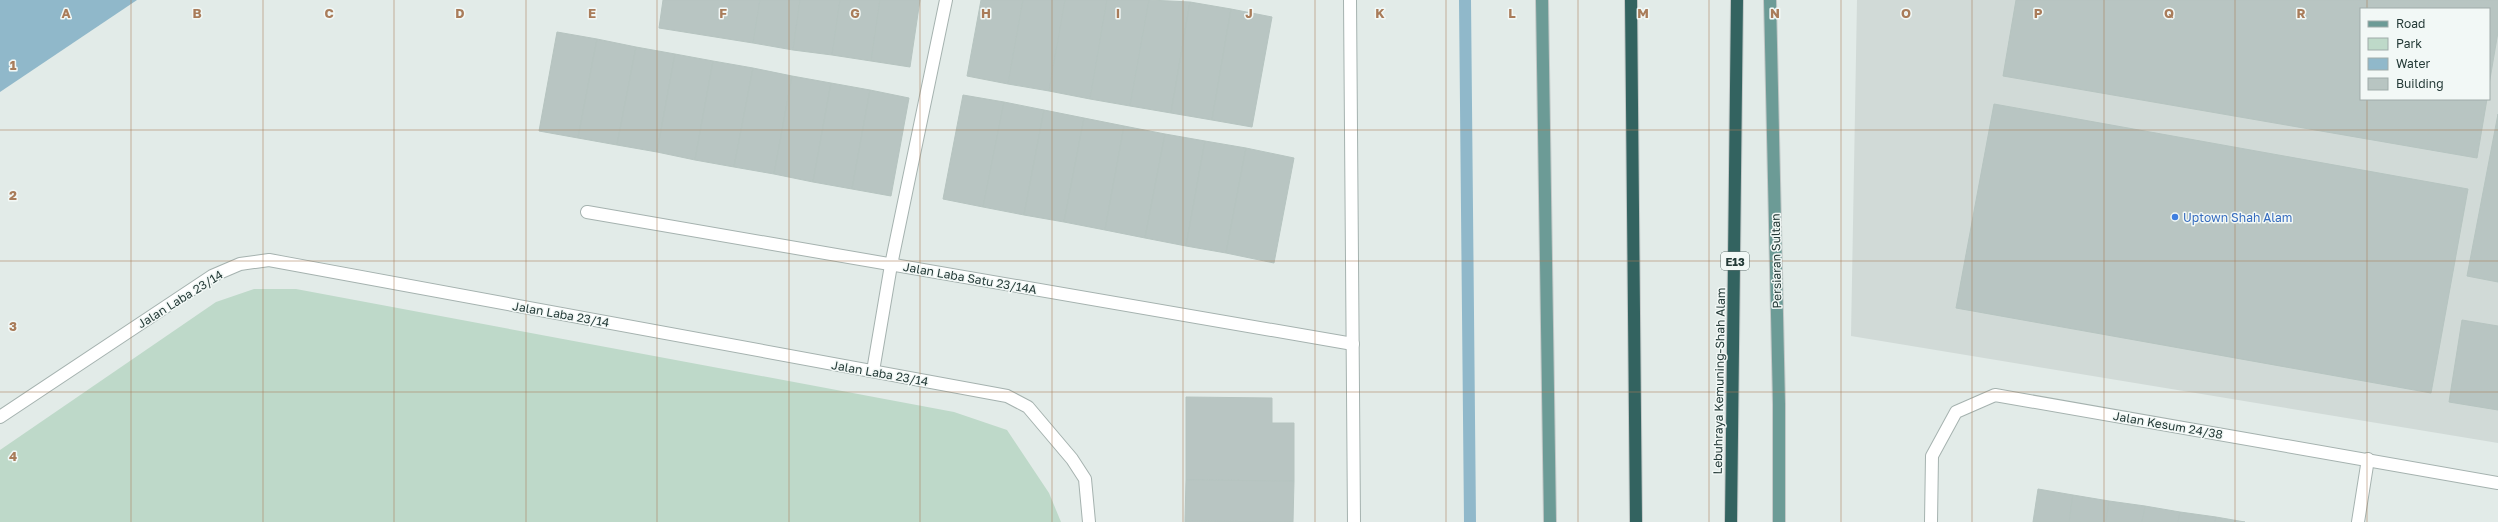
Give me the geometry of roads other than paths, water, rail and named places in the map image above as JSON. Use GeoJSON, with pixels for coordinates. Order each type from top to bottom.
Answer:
{"type":"FeatureCollection","features":[{"type":"Feature","properties":{"kind":"highway"},"geometry":{"type":"LineString","coordinates":[[1631,0],[1634,522]]}},
{"type":"Feature","properties":{"kind":"highway","name":"Lebuhraya Kemuning-Shah Alam"},"geometry":{"type":"LineString","coordinates":[[1731,522],[1738,0]]}},
{"type":"Feature","properties":{"kind":"main road"},"geometry":{"type":"LineString","coordinates":[[1542,0],[1550,522]]}},
{"type":"Feature","properties":{"kind":"main road","name":"Persiaran Sultan"},"geometry":{"type":"LineString","coordinates":[[1770,0],[1779,404],[1779,522]]}},
{"type":"Feature","properties":{"kind":"street"},"geometry":{"type":"LineString","coordinates":[[873,371],[891,265],[946,0]]}},
{"type":"Feature","properties":{"kind":"street"},"geometry":{"type":"LineString","coordinates":[[1350,0],[1354,522]]}},
{"type":"Feature","properties":{"kind":"street","name":"Jalan Laba Satu 23/14A"},"geometry":{"type":"LineString","coordinates":[[587,212],[1353,344]]}},
{"type":"Feature","properties":{"kind":"street","name":"Jalan Laba 23/14"},"geometry":{"type":"LineString","coordinates":[[0,417],[212,276],[240,264],[269,260],[1007,396],[1028,407],[1072,458],[1084,479],[1089,522]]}},
{"type":"Feature","properties":{"kind":"street","name":"Jalan Kesum 24/38"},"geometry":{"type":"LineString","coordinates":[[1931,522],[1932,456],[1956,412],[1995,395],[2368,459],[2498,483]]}},
{"type":"Feature","properties":{"kind":"street"},"geometry":{"type":"LineString","coordinates":[[2358,522],[2368,459]]}},
{"type":"Feature","properties":{"kind":"water"},"geometry":{"type":"Polygon","coordinates":[[[0,0],[137,0],[0,92],[0,0]]]}},
{"type":"Feature","properties":{"kind":"waterway"},"geometry":{"type":"LineString","coordinates":[[1465,0],[1470,522]]}},
{"type":"Feature","properties":{"kind":"place","name":"Uptown Shah Alam"},"geometry":{"type":"Point","coordinates":[2175,217]}}]}
